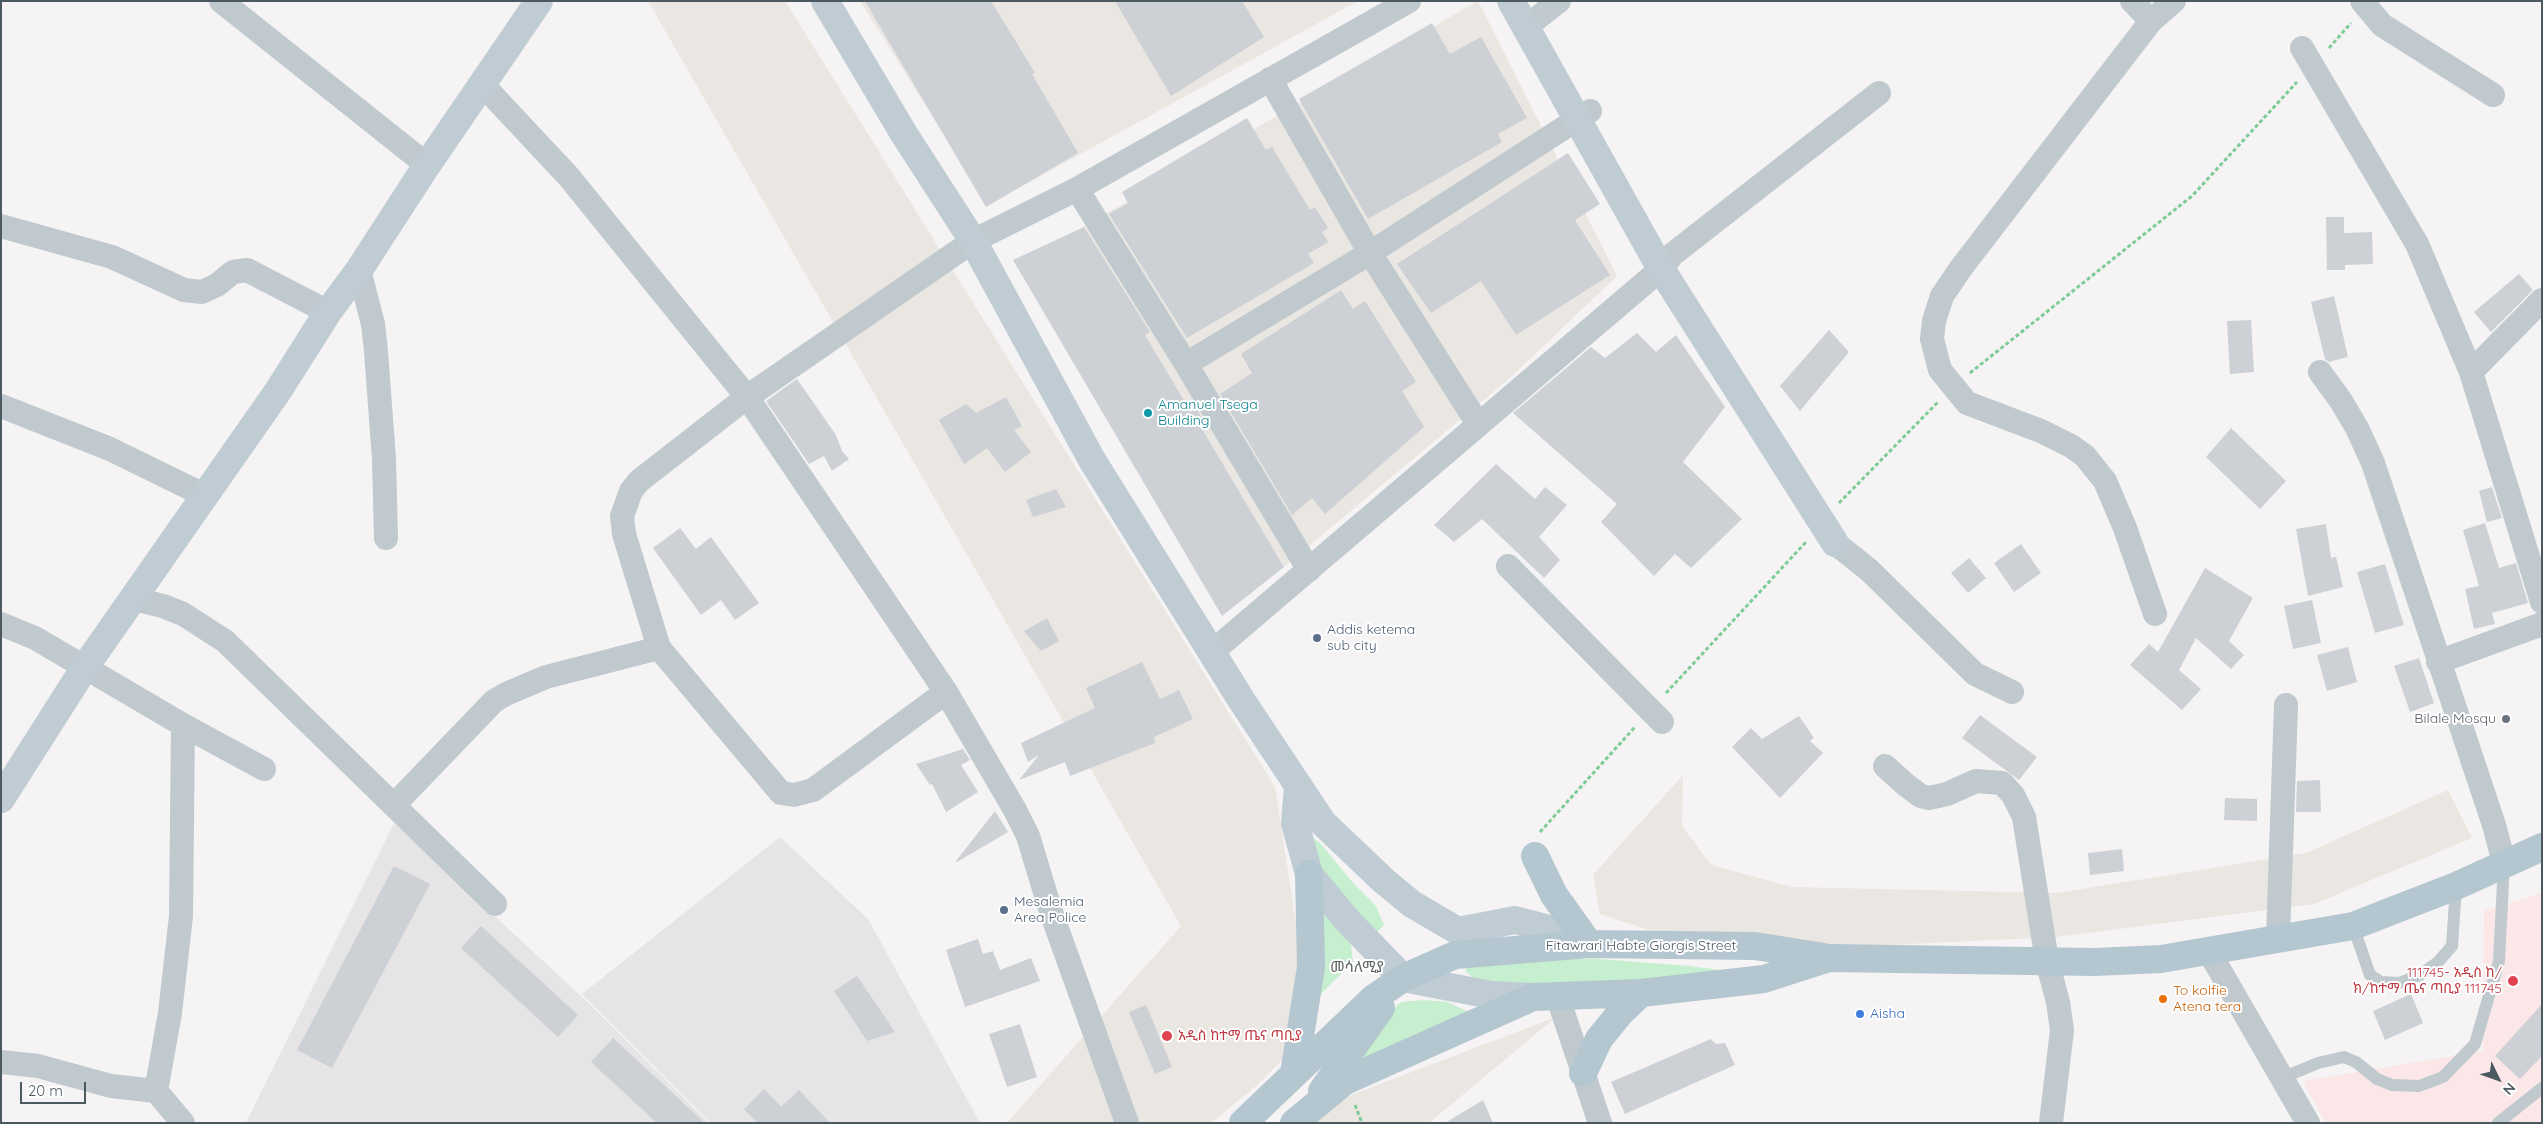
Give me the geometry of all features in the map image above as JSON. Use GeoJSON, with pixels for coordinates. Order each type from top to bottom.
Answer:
{"type":"FeatureCollection","features":[{"type":"Feature","properties":{"kind":"main road"},"geometry":{"type":"LineString","coordinates":[[1,799],[85,667],[278,391],[328,312],[359,270],[427,165],[539,1]]}},
{"type":"Feature","properties":{"kind":"main road"},"geometry":{"type":"LineString","coordinates":[[826,1],[904,134],[973,241],[1092,460],[1298,788],[1323,823],[1384,881],[1412,904],[1458,931],[1515,920],[1553,930],[1583,944]]}},
{"type":"Feature","properties":{"kind":"main road"},"geometry":{"type":"LineString","coordinates":[[1511,1],[1583,115],[1667,261],[1833,527]]}},
{"type":"Feature","properties":{"kind":"main road"},"geometry":{"type":"LineString","coordinates":[[1531,10],[1583,115]]}},
{"type":"Feature","properties":{"kind":"main road"},"geometry":{"type":"LineString","coordinates":[[1294,1074],[1311,967],[1309,874],[1294,823],[1298,788]]}},
{"type":"Feature","properties":{"kind":"main road"},"geometry":{"type":"LineString","coordinates":[[1309,874],[1346,918],[1403,978],[1491,995],[1545,996],[1641,993],[1764,980],[1829,958],[2096,962],[2161,959],[2353,926],[2456,886],[2542,847]]}},
{"type":"Feature","properties":{"kind":"main road"},"geometry":{"type":"LineString","coordinates":[[1535,856],[1554,895],[1583,944]]}},
{"type":"Feature","properties":{"kind":"main road","name":"Fitawrari Habte Giorgis Street"},"geometry":{"type":"LineString","coordinates":[[1243,1123],[1374,998],[1403,978],[1456,954],[1583,944],[1755,946],[1829,958]]}},
{"type":"Feature","properties":{"kind":"main road"},"geometry":{"type":"LineString","coordinates":[[1302,1115],[1403,978]]}},
{"type":"Feature","properties":{"kind":"main road"},"geometry":{"type":"LineString","coordinates":[[1583,1073],[1599,1039],[1621,1012],[1641,993]]}},
{"type":"Feature","properties":{"kind":"main road"},"geometry":{"type":"LineString","coordinates":[[1302,1115],[1345,1082],[1545,996]]}},
{"type":"Feature","properties":{"kind":"street"},"geometry":{"type":"LineString","coordinates":[[221,1],[427,165]]}},
{"type":"Feature","properties":{"kind":"street"},"geometry":{"type":"LineString","coordinates":[[946,692],[812,790],[794,795],[781,793],[659,648],[624,534],[622,516],[626,501],[639,481],[747,397],[973,241],[1077,189],[1410,1]]}},
{"type":"Feature","properties":{"kind":"street"},"geometry":{"type":"LineString","coordinates":[[1531,10],[1559,1]]}},
{"type":"Feature","properties":{"kind":"street"},"geometry":{"type":"LineString","coordinates":[[2132,1],[2151,21]]}},
{"type":"Feature","properties":{"kind":"street"},"geometry":{"type":"LineString","coordinates":[[2155,614],[2125,528],[2105,481],[2084,456],[2071,446],[2041,431],[1967,403],[1940,370],[1932,339],[1934,321],[1942,296],[2151,21],[2174,1]]}},
{"type":"Feature","properties":{"kind":"street"},"geometry":{"type":"LineString","coordinates":[[2364,4],[2382,25],[2493,95]]}},
{"type":"Feature","properties":{"kind":"street"},"geometry":{"type":"LineString","coordinates":[[2307,57],[2417,244],[2471,372],[2533,541],[2542,602]]}},
{"type":"Feature","properties":{"kind":"street"},"geometry":{"type":"LineString","coordinates":[[1270,79],[1370,252],[1478,424]]}},
{"type":"Feature","properties":{"kind":"street"},"geometry":{"type":"LineString","coordinates":[[482,84],[569,177],[747,397],[946,692],[1015,810],[1028,836],[1051,912],[1127,1123]]}},
{"type":"Feature","properties":{"kind":"street"},"geometry":{"type":"LineString","coordinates":[[1212,652],[1667,261],[1879,94]]}},
{"type":"Feature","properties":{"kind":"street"},"geometry":{"type":"LineString","coordinates":[[1186,364],[1370,252],[1583,115]]}},
{"type":"Feature","properties":{"kind":"street"},"geometry":{"type":"LineString","coordinates":[[1077,189],[1186,364],[1309,570]]}},
{"type":"Feature","properties":{"kind":"street"},"geometry":{"type":"LineString","coordinates":[[1,226],[112,257],[184,290],[202,292],[217,285],[233,272],[247,270],[328,312]]}},
{"type":"Feature","properties":{"kind":"street"},"geometry":{"type":"LineString","coordinates":[[359,270],[373,324],[376,351],[384,459],[386,538]]}},
{"type":"Feature","properties":{"kind":"street"},"geometry":{"type":"LineString","coordinates":[[2471,372],[2542,300]]}},
{"type":"Feature","properties":{"kind":"street"},"geometry":{"type":"LineString","coordinates":[[2320,372],[2353,421],[2373,463],[2494,825],[2504,863]]}},
{"type":"Feature","properties":{"kind":"street"},"geometry":{"type":"LineString","coordinates":[[1,406],[110,448],[206,496]]}},
{"type":"Feature","properties":{"kind":"street"},"geometry":{"type":"LineString","coordinates":[[1833,527],[1869,570],[1975,674],[2012,692]]}},
{"type":"Feature","properties":{"kind":"street"},"geometry":{"type":"LineString","coordinates":[[1508,566],[1656,716]]}},
{"type":"Feature","properties":{"kind":"street"},"geometry":{"type":"LineString","coordinates":[[134,599],[163,606],[183,614],[225,641],[495,904]]}},
{"type":"Feature","properties":{"kind":"street"},"geometry":{"type":"LineString","coordinates":[[1,624],[35,638],[183,726],[264,769]]}},
{"type":"Feature","properties":{"kind":"street"},"geometry":{"type":"LineString","coordinates":[[2438,662],[2542,624]]}},
{"type":"Feature","properties":{"kind":"street"},"geometry":{"type":"LineString","coordinates":[[394,805],[494,701],[546,677],[659,648]]}},
{"type":"Feature","properties":{"kind":"street"},"geometry":{"type":"LineString","coordinates":[[2278,938],[2286,705]]}},
{"type":"Feature","properties":{"kind":"street"},"geometry":{"type":"LineString","coordinates":[[156,1091],[170,1013],[181,916],[183,726]]}},
{"type":"Feature","properties":{"kind":"street"},"geometry":{"type":"LineString","coordinates":[[1885,766],[1921,796],[1937,796],[1976,781],[1986,780],[2002,783],[2013,795],[2024,817],[2028,830],[2047,960],[2058,1002],[2062,1030],[2051,1123]]}},
{"type":"Feature","properties":{"kind":"street"},"geometry":{"type":"LineString","coordinates":[[2208,950],[2308,1123]]}},
{"type":"Feature","properties":{"kind":"street"},"geometry":{"type":"LineString","coordinates":[[1545,996],[1583,1073],[1600,1123]]}},
{"type":"Feature","properties":{"kind":"street"},"geometry":{"type":"LineString","coordinates":[[1,1062],[38,1066],[110,1086],[156,1091],[183,1123]]}},
{"type":"Feature","properties":{"kind":"lane"},"geometry":{"type":"LineString","coordinates":[[2282,1078],[2318,1063],[2344,1057],[2356,1062],[2377,1079],[2392,1085],[2419,1086],[2443,1077],[2475,1044],[2499,961],[2504,863]]}},
{"type":"Feature","properties":{"kind":"lane"},"geometry":{"type":"LineString","coordinates":[[2353,926],[2370,975],[2381,982],[2399,983],[2420,975],[2438,962],[2452,946],[2456,886]]}},
{"type":"Feature","properties":{"kind":"lane"},"geometry":{"type":"LineString","coordinates":[[2498,1123],[2542,1088]]}},
{"type":"Feature","properties":{"kind":"path"},"geometry":{"type":"LineString","coordinates":[[1535,856],[1534,840],[1547,822],[1656,716],[1833,527],[1953,386],[2192,196],[2307,57],[2364,4]]}},
{"type":"Feature","properties":{"kind":"shaded area"},"geometry":{"type":"Polygon","coordinates":[[[648,1],[785,1],[1275,787],[1299,943],[1289,1053],[1256,1086],[1211,1123],[1007,1123],[1181,926],[648,1]]]}},
{"type":"Feature","properties":{"kind":"shaded area"},"geometry":{"type":"Polygon","coordinates":[[[860,1],[1358,1],[988,205],[860,1]]]}},
{"type":"Feature","properties":{"kind":"shaded area"},"geometry":{"type":"Polygon","coordinates":[[[1478,1],[1617,276],[1512,376],[1284,567],[1081,228],[1478,1]]]}},
{"type":"Feature","properties":{"kind":"shaded area"},"geometry":{"type":"Polygon","coordinates":[[[1683,775],[1682,826],[1711,865],[1792,887],[2057,893],[2306,853],[2448,790],[2472,838],[2314,904],[2056,937],[1719,953],[1600,914],[1593,875],[1683,775]]]}},
{"type":"Feature","properties":{"kind":"shaded area"},"geometry":{"type":"Polygon","coordinates":[[[394,823],[582,997],[709,1123],[246,1123],[394,823]]]}},
{"type":"Feature","properties":{"kind":"shaded area"},"geometry":{"type":"Polygon","coordinates":[[[780,837],[868,919],[980,1123],[711,1123],[582,994],[780,837]]]}},
{"type":"Feature","properties":{"kind":"shaded area","name":"111745- አዲስ ከ/ ክ/ከተማ ጤና ጣቢያ 111745"},"geometry":{"type":"Polygon","coordinates":[[[2542,893],[2542,1123],[2326,1123],[2303,1081],[2483,1051],[2484,911],[2542,893]]]}},
{"type":"Feature","properties":{"kind":"shaded area"},"geometry":{"type":"Polygon","coordinates":[[[1556,1017],[1429,1123],[1311,1123],[1333,1102],[1556,1017]]]}},
{"type":"Feature","properties":{"kind":"green space"},"geometry":{"type":"Polygon","coordinates":[[[1291,820],[1321,844],[1353,883],[1376,906],[1384,925],[1376,933],[1347,914],[1291,820]]]}},
{"type":"Feature","properties":{"kind":"green space"},"geometry":{"type":"Polygon","coordinates":[[[1318,908],[1331,918],[1351,945],[1353,962],[1309,1006],[1318,908]]]}},
{"type":"Feature","properties":{"kind":"green space"},"geometry":{"type":"Polygon","coordinates":[[[1465,958],[1600,959],[1728,971],[1603,983],[1492,983],[1477,980],[1466,972],[1465,958]]]}},
{"type":"Feature","properties":{"kind":"green space"},"geometry":{"type":"Polygon","coordinates":[[[1424,1000],[1447,1002],[1473,1014],[1351,1066],[1378,1023],[1401,1002],[1424,1000]]]}},
{"type":"Feature","properties":{"kind":"building"},"geometry":{"type":"Polygon","coordinates":[[[865,1],[991,1],[1035,73],[1032,74],[1078,153],[986,207],[865,1]]]}},
{"type":"Feature","properties":{"kind":"building"},"geometry":{"type":"Polygon","coordinates":[[[1115,1],[1242,1],[1264,37],[1171,96],[1115,1]]]}},
{"type":"Feature","properties":{"kind":"building"},"geometry":{"type":"Polygon","coordinates":[[[1432,23],[1450,54],[1481,37],[1527,118],[1498,134],[1502,142],[1368,219],[1299,99],[1432,23]]]}},
{"type":"Feature","properties":{"kind":"building"},"geometry":{"type":"Polygon","coordinates":[[[1247,118],[1266,150],[1272,147],[1310,210],[1315,207],[1328,228],[1322,232],[1328,242],[1308,254],[1314,263],[1187,338],[1109,214],[1128,203],[1122,192],[1247,118]]]}},
{"type":"Feature","properties":{"kind":"building"},"geometry":{"type":"Polygon","coordinates":[[[1568,153],[1600,204],[1575,220],[1610,275],[1516,335],[1481,281],[1431,313],[1397,264],[1568,153]]]}},
{"type":"Feature","properties":{"kind":"building"},"geometry":{"type":"Polygon","coordinates":[[[2326,217],[2344,217],[2344,233],[2372,232],[2373,264],[2345,265],[2345,270],[2327,270],[2326,217]]]}},
{"type":"Feature","properties":{"kind":"building","name":"Amanuel Tsega Building"},"geometry":{"type":"Polygon","coordinates":[[[1084,227],[1150,332],[1145,335],[1191,412],[1196,408],[1207,426],[1202,429],[1284,567],[1222,616],[1013,260],[1084,227]]]}},
{"type":"Feature","properties":{"kind":"building"},"geometry":{"type":"Polygon","coordinates":[[[2519,274],[2533,290],[2491,332],[2474,312],[2519,274]]]}},
{"type":"Feature","properties":{"kind":"building"},"geometry":{"type":"Polygon","coordinates":[[[1341,290],[1353,309],[1365,301],[1416,382],[1402,391],[1424,427],[1325,514],[1312,498],[1292,515],[1220,394],[1252,373],[1241,354],[1341,290]]]}},
{"type":"Feature","properties":{"kind":"building"},"geometry":{"type":"Polygon","coordinates":[[[2334,296],[2348,357],[2329,362],[2325,359],[2311,302],[2334,296]]]}},
{"type":"Feature","properties":{"kind":"building"},"geometry":{"type":"Polygon","coordinates":[[[2251,320],[2254,372],[2230,374],[2227,321],[2251,320]]]}},
{"type":"Feature","properties":{"kind":"building"},"geometry":{"type":"Polygon","coordinates":[[[1829,330],[1849,352],[1800,411],[1780,386],[1829,330]]]}},
{"type":"Feature","properties":{"kind":"building"},"geometry":{"type":"Polygon","coordinates":[[[1637,333],[1656,352],[1676,335],[1725,407],[1683,462],[1742,519],[1691,568],[1675,554],[1654,576],[1601,522],[1617,504],[1513,413],[1591,347],[1605,358],[1637,333]]]}},
{"type":"Feature","properties":{"kind":"building"},"geometry":{"type":"Polygon","coordinates":[[[797,379],[836,435],[842,451],[849,459],[832,471],[824,456],[809,464],[766,401],[797,379]]]}},
{"type":"Feature","properties":{"kind":"building"},"geometry":{"type":"Polygon","coordinates":[[[1006,397],[1022,426],[1014,430],[1031,452],[1005,472],[987,448],[964,464],[939,420],[966,404],[976,413],[1006,397]]]}},
{"type":"Feature","properties":{"kind":"building"},"geometry":{"type":"Polygon","coordinates":[[[2231,428],[2286,481],[2260,509],[2206,457],[2231,428]]]}},
{"type":"Feature","properties":{"kind":"building"},"geometry":{"type":"Polygon","coordinates":[[[1496,464],[1535,499],[1545,487],[1567,505],[1539,537],[1560,560],[1544,578],[1482,519],[1454,542],[1434,525],[1496,464]]]}},
{"type":"Feature","properties":{"kind":"building"},"geometry":{"type":"Polygon","coordinates":[[[2492,487],[2502,518],[2487,522],[2479,491],[2492,487]]]}},
{"type":"Feature","properties":{"kind":"building"},"geometry":{"type":"Polygon","coordinates":[[[1056,489],[1066,507],[1033,517],[1026,500],[1056,489]]]}},
{"type":"Feature","properties":{"kind":"building"},"geometry":{"type":"Polygon","coordinates":[[[2485,523],[2499,568],[2516,563],[2528,603],[2492,613],[2495,624],[2474,629],[2465,589],[2479,586],[2463,530],[2485,523]]]}},
{"type":"Feature","properties":{"kind":"building"},"geometry":{"type":"Polygon","coordinates":[[[2326,524],[2331,558],[2336,557],[2343,587],[2308,596],[2296,529],[2326,524]]]}},
{"type":"Feature","properties":{"kind":"building"},"geometry":{"type":"Polygon","coordinates":[[[680,528],[696,549],[711,537],[759,603],[735,620],[721,600],[701,615],[653,548],[680,528]]]}},
{"type":"Feature","properties":{"kind":"building"},"geometry":{"type":"Polygon","coordinates":[[[2021,544],[2041,573],[2014,592],[1994,563],[2021,544]]]}},
{"type":"Feature","properties":{"kind":"building"},"geometry":{"type":"Polygon","coordinates":[[[1969,558],[1986,578],[1968,593],[1951,573],[1969,558]]]}},
{"type":"Feature","properties":{"kind":"building"},"geometry":{"type":"Polygon","coordinates":[[[2385,564],[2404,625],[2375,633],[2357,572],[2385,564]]]}},
{"type":"Feature","properties":{"kind":"building"},"geometry":{"type":"Polygon","coordinates":[[[2205,568],[2253,598],[2229,641],[2244,655],[2231,669],[2196,638],[2179,670],[2201,689],[2182,710],[2130,665],[2149,644],[2158,652],[2205,568]]]}},
{"type":"Feature","properties":{"kind":"building"},"geometry":{"type":"Polygon","coordinates":[[[2312,600],[2321,643],[2293,649],[2284,606],[2312,600]]]}},
{"type":"Feature","properties":{"kind":"building"},"geometry":{"type":"Polygon","coordinates":[[[1047,618],[1059,641],[1041,651],[1024,631],[1047,618]]]}},
{"type":"Feature","properties":{"kind":"building"},"geometry":{"type":"Polygon","coordinates":[[[2348,647],[2357,682],[2327,691],[2317,655],[2348,647]]]}},
{"type":"Feature","properties":{"kind":"building"},"geometry":{"type":"Polygon","coordinates":[[[2419,658],[2434,703],[2410,712],[2394,666],[2419,658]]]}},
{"type":"Feature","properties":{"kind":"building"},"geometry":{"type":"Polygon","coordinates":[[[1142,662],[1160,699],[1179,690],[1193,719],[1154,737],[1155,743],[1070,776],[1065,762],[1019,780],[1039,755],[1028,762],[1021,743],[1095,708],[1086,688],[1142,662]]]}},
{"type":"Feature","properties":{"kind":"building"},"geometry":{"type":"Polygon","coordinates":[[[1980,715],[2037,757],[2019,780],[1962,738],[1980,715]]]}},
{"type":"Feature","properties":{"kind":"building"},"geometry":{"type":"Polygon","coordinates":[[[1799,716],[1814,738],[1810,741],[1823,753],[1780,798],[1732,747],[1751,728],[1762,739],[1799,716]]]}},
{"type":"Feature","properties":{"kind":"building"},"geometry":{"type":"Polygon","coordinates":[[[963,749],[970,760],[961,765],[978,792],[946,812],[932,784],[930,785],[916,764],[963,749]]]}},
{"type":"Feature","properties":{"kind":"building"},"geometry":{"type":"Polygon","coordinates":[[[2320,780],[2321,812],[2296,812],[2297,781],[2320,780]]]}},
{"type":"Feature","properties":{"kind":"building"},"geometry":{"type":"Polygon","coordinates":[[[2225,798],[2257,799],[2257,821],[2224,820],[2225,798]]]}},
{"type":"Feature","properties":{"kind":"building"},"geometry":{"type":"Polygon","coordinates":[[[995,811],[1008,832],[957,862],[956,861],[995,811]]]}},
{"type":"Feature","properties":{"kind":"building"},"geometry":{"type":"Polygon","coordinates":[[[2122,849],[2124,871],[2090,875],[2088,853],[2122,849]]]}},
{"type":"Feature","properties":{"kind":"building"},"geometry":{"type":"Polygon","coordinates":[[[394,866],[430,884],[332,1068],[297,1050],[394,866]]]}},
{"type":"Feature","properties":{"kind":"building"},"geometry":{"type":"Polygon","coordinates":[[[481,926],[578,1015],[558,1037],[461,948],[481,926]]]}},
{"type":"Feature","properties":{"kind":"building"},"geometry":{"type":"Polygon","coordinates":[[[978,939],[983,954],[993,951],[1000,970],[1031,958],[1040,981],[965,1007],[946,950],[978,939]]]}},
{"type":"Feature","properties":{"kind":"building"},"geometry":{"type":"Polygon","coordinates":[[[857,976],[895,1032],[867,1041],[834,991],[857,976]]]}},
{"type":"Feature","properties":{"kind":"building"},"geometry":{"type":"Polygon","coordinates":[[[2411,994],[2423,1023],[2385,1040],[2373,1011],[2411,994]]]}},
{"type":"Feature","properties":{"kind":"building"},"geometry":{"type":"Polygon","coordinates":[[[2542,1004],[2542,1056],[2520,1079],[2495,1056],[2542,1004]]]}},
{"type":"Feature","properties":{"kind":"building"},"geometry":{"type":"Polygon","coordinates":[[[1146,1005],[1172,1067],[1155,1074],[1129,1012],[1146,1005]]]}},
{"type":"Feature","properties":{"kind":"building"},"geometry":{"type":"Polygon","coordinates":[[[1020,1024],[1037,1077],[1007,1087],[989,1034],[1020,1024]]]}},
{"type":"Feature","properties":{"kind":"building"},"geometry":{"type":"Polygon","coordinates":[[[613,1038],[705,1123],[657,1123],[591,1062],[613,1038]]]}},
{"type":"Feature","properties":{"kind":"building"},"geometry":{"type":"Polygon","coordinates":[[[1711,1039],[1716,1044],[1725,1043],[1735,1065],[1625,1114],[1611,1082],[1711,1039]]]}},
{"type":"Feature","properties":{"kind":"building"},"geometry":{"type":"Polygon","coordinates":[[[764,1089],[781,1107],[799,1090],[830,1123],[758,1123],[744,1109],[764,1089]]]}},
{"type":"Feature","properties":{"kind":"building"},"geometry":{"type":"Polygon","coordinates":[[[1483,1100],[1493,1123],[1445,1123],[1483,1100]]]}},
{"type":"Feature","properties":{"kind":"place","name":"Amanuel Tsega Building"},"geometry":{"type":"Point","coordinates":[1148,413]}},
{"type":"Feature","properties":{"kind":"place","name":"Addis ketema sub city"},"geometry":{"type":"Point","coordinates":[1317,638]}},
{"type":"Feature","properties":{"kind":"place","name":"Bilale Mosqu"},"geometry":{"type":"Point","coordinates":[2506,719]}},
{"type":"Feature","properties":{"kind":"place","name":"Mesalemia Area Police"},"geometry":{"type":"Point","coordinates":[1004,910]}},
{"type":"Feature","properties":{"kind":"place","name":"111745- አዲስ ከ/ ክ/ከተማ ጤና ጣቢያ 111745"},"geometry":{"type":"Point","coordinates":[2513,981]}},
{"type":"Feature","properties":{"kind":"place","name":"To kolfie Atena tera"},"geometry":{"type":"Point","coordinates":[2163,999]}},
{"type":"Feature","properties":{"kind":"place","name":"Aisha"},"geometry":{"type":"Point","coordinates":[1860,1014]}},
{"type":"Feature","properties":{"kind":"place","name":"አዲስ ከተማ ጤና ጣቢያ"},"geometry":{"type":"Point","coordinates":[1167,1036]}},
{"type":"Feature","properties":{"kind":"district","name":"መሳለሚያ"},"geometry":{"type":"Point","coordinates":[1357,967]}}]}
